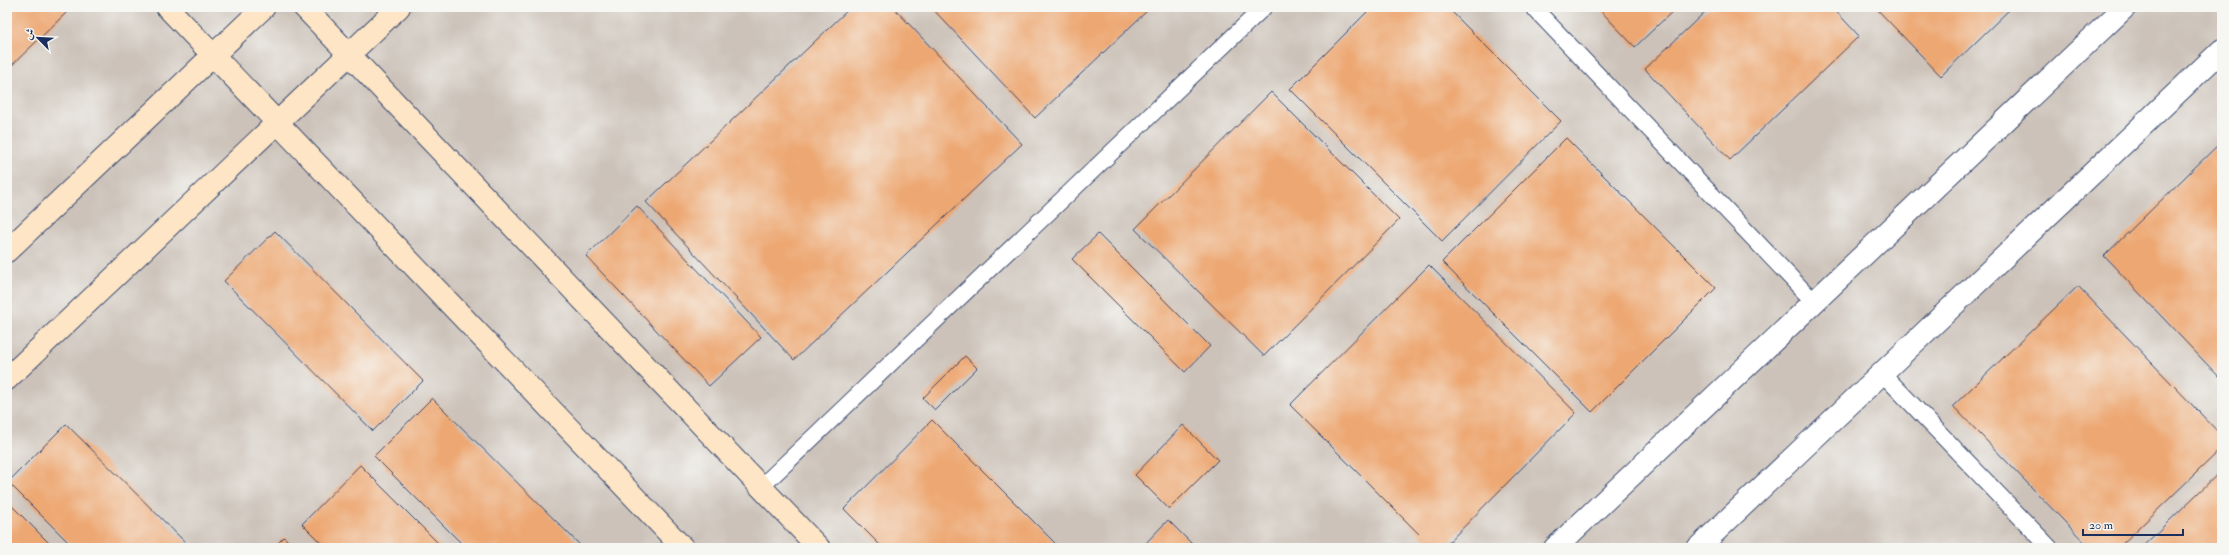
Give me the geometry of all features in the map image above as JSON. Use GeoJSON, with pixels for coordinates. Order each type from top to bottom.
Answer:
{"type":"FeatureCollection","features":[{"type":"Feature","properties":{"kind":"street"},"geometry":{"type":"LineString","coordinates":[[167,7],[684,548]]}},
{"type":"Feature","properties":{"kind":"street"},"geometry":{"type":"LineString","coordinates":[[7,251],[264,7]]}},
{"type":"Feature","properties":{"kind":"street"},"geometry":{"type":"LineString","coordinates":[[304,7],[819,548]]}},
{"type":"Feature","properties":{"kind":"street"},"geometry":{"type":"LineString","coordinates":[[7,379],[398,7]]}},
{"type":"Feature","properties":{"kind":"street"},"geometry":{"type":"LineString","coordinates":[[1555,548],[2125,7]]}},
{"type":"Feature","properties":{"kind":"street"},"geometry":{"type":"LineString","coordinates":[[1698,548],[2222,50]]}},
{"type":"Feature","properties":{"kind":"lane"},"geometry":{"type":"LineString","coordinates":[[761,487],[1264,7]]}},
{"type":"Feature","properties":{"kind":"lane"},"geometry":{"type":"LineString","coordinates":[[1533,7],[1814,302]]}},
{"type":"Feature","properties":{"kind":"lane"},"geometry":{"type":"LineString","coordinates":[[1882,373],[2050,548]]}},
{"type":"Feature","properties":{"kind":"shaded area"},"geometry":{"type":"Polygon","coordinates":[[[7,7],[2222,7],[2222,548],[7,548],[7,7]]]}},
{"type":"Feature","properties":{"kind":"building"},"geometry":{"type":"Polygon","coordinates":[[[7,7],[62,7],[67,12],[7,70],[7,7]]]}},
{"type":"Feature","properties":{"kind":"building"},"geometry":{"type":"Polygon","coordinates":[[[851,7],[893,7],[1022,144],[794,360],[646,202],[851,7]]]}},
{"type":"Feature","properties":{"kind":"building"},"geometry":{"type":"Polygon","coordinates":[[[931,7],[1151,7],[1035,118],[931,7]]]}},
{"type":"Feature","properties":{"kind":"building"},"geometry":{"type":"Polygon","coordinates":[[[1372,7],[1447,7],[1561,121],[1442,241],[1290,89],[1372,7]]]}},
{"type":"Feature","properties":{"kind":"building"},"geometry":{"type":"Polygon","coordinates":[[[1597,7],[1677,7],[1635,47],[1597,7]]]}},
{"type":"Feature","properties":{"kind":"building"},"geometry":{"type":"Polygon","coordinates":[[[1710,7],[1832,7],[1859,36],[1730,160],[1645,69],[1710,7]]]}},
{"type":"Feature","properties":{"kind":"building"},"geometry":{"type":"Polygon","coordinates":[[[1875,7],[2012,7],[1941,76],[1875,7]]]}},
{"type":"Feature","properties":{"kind":"building"},"geometry":{"type":"Polygon","coordinates":[[[1271,92],[1399,220],[1264,356],[1135,229],[1271,92]]]}},
{"type":"Feature","properties":{"kind":"building"},"geometry":{"type":"Polygon","coordinates":[[[1566,138],[1716,288],[1592,412],[1442,262],[1566,138]]]}},
{"type":"Feature","properties":{"kind":"building"},"geometry":{"type":"Polygon","coordinates":[[[2222,141],[2222,380],[2104,256],[2222,141]]]}},
{"type":"Feature","properties":{"kind":"building"},"geometry":{"type":"Polygon","coordinates":[[[637,206],[761,337],[709,386],[586,256],[637,206]]]}},
{"type":"Feature","properties":{"kind":"building"},"geometry":{"type":"Polygon","coordinates":[[[275,231],[423,381],[373,431],[224,281],[275,231]]]}},
{"type":"Feature","properties":{"kind":"building"},"geometry":{"type":"Polygon","coordinates":[[[1098,234],[1210,346],[1185,372],[1072,259],[1098,234]]]}},
{"type":"Feature","properties":{"kind":"building"},"geometry":{"type":"Polygon","coordinates":[[[1429,265],[1576,413],[1443,548],[1433,548],[1290,405],[1429,265]]]}},
{"type":"Feature","properties":{"kind":"building"},"geometry":{"type":"Polygon","coordinates":[[[2078,286],[2222,436],[2222,448],[2118,548],[2090,548],[1953,406],[2078,286]]]}},
{"type":"Feature","properties":{"kind":"building"},"geometry":{"type":"Polygon","coordinates":[[[965,356],[977,368],[935,410],[923,398],[965,356]]]}},
{"type":"Feature","properties":{"kind":"building"},"geometry":{"type":"Polygon","coordinates":[[[432,398],[583,548],[466,548],[374,456],[432,398]]]}},
{"type":"Feature","properties":{"kind":"building"},"geometry":{"type":"Polygon","coordinates":[[[932,420],[1060,548],[883,548],[844,509],[932,420]]]}},
{"type":"Feature","properties":{"kind":"building"},"geometry":{"type":"Polygon","coordinates":[[[66,424],[191,548],[74,548],[8,482],[66,424]]]}},
{"type":"Feature","properties":{"kind":"building"},"geometry":{"type":"Polygon","coordinates":[[[1183,425],[1218,460],[1169,509],[1135,475],[1183,425]]]}},
{"type":"Feature","properties":{"kind":"building"},"geometry":{"type":"Polygon","coordinates":[[[360,465],[443,548],[326,548],[302,524],[360,465]]]}},
{"type":"Feature","properties":{"kind":"building"},"geometry":{"type":"Polygon","coordinates":[[[2222,470],[2222,548],[2141,548],[2222,470]]]}},
{"type":"Feature","properties":{"kind":"building"},"geometry":{"type":"Polygon","coordinates":[[[7,501],[54,548],[7,548],[7,501]]]}},
{"type":"Feature","properties":{"kind":"building"},"geometry":{"type":"Polygon","coordinates":[[[1168,520],[1196,548],[1141,548],[1168,520]]]}},
{"type":"Feature","properties":{"kind":"building"},"geometry":{"type":"Polygon","coordinates":[[[284,537],[295,548],[273,548],[284,537]]]}}]}
